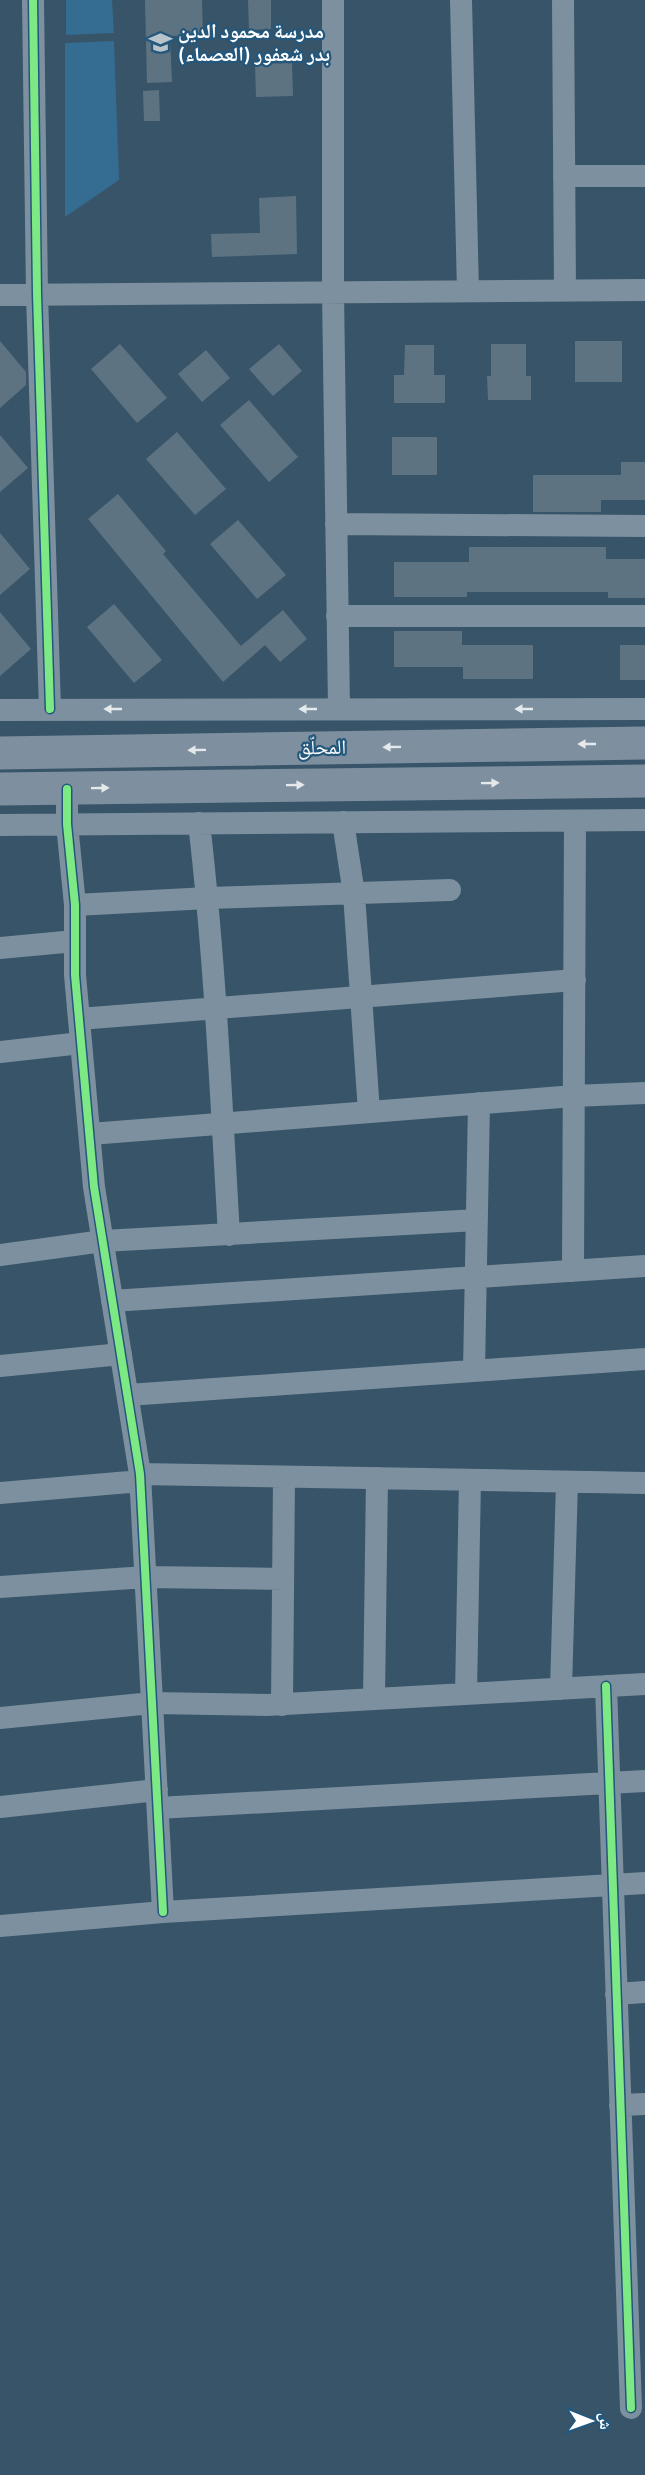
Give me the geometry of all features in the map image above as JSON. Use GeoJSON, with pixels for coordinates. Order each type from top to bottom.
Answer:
{"type":"FeatureCollection","features":[{"type":"Feature","properties":{"kind":"highway","name":"المحلّق"},"geometry":{"type":"LineString","coordinates":[[0,753],[645,743]]}},
{"type":"Feature","properties":{"kind":"highway","name":"المحلّق"},"geometry":{"type":"LineString","coordinates":[[0,789],[645,781]]}},
{"type":"Feature","properties":{"kind":"street"},"geometry":{"type":"LineString","coordinates":[[33,0],[36,294],[50,709]]}},
{"type":"Feature","properties":{"kind":"street"},"geometry":{"type":"LineString","coordinates":[[333,0],[333,292],[339,709]]}},
{"type":"Feature","properties":{"kind":"street"},"geometry":{"type":"LineString","coordinates":[[461,0],[468,291]]}},
{"type":"Feature","properties":{"kind":"street"},"geometry":{"type":"LineString","coordinates":[[563,0],[565,290]]}},
{"type":"Feature","properties":{"kind":"street"},"geometry":{"type":"LineString","coordinates":[[564,176],[645,176]]}},
{"type":"Feature","properties":{"kind":"street"},"geometry":{"type":"LineString","coordinates":[[0,295],[645,290]]}},
{"type":"Feature","properties":{"kind":"street"},"geometry":{"type":"LineString","coordinates":[[336,524],[645,526]]}},
{"type":"Feature","properties":{"kind":"street"},"geometry":{"type":"LineString","coordinates":[[337,616],[645,616]]}},
{"type":"Feature","properties":{"kind":"street"},"geometry":{"type":"LineString","coordinates":[[0,710],[645,709]]}},
{"type":"Feature","properties":{"kind":"street"},"geometry":{"type":"LineString","coordinates":[[67,789],[67,824],[75,905],[75,975],[94,1187],[140,1477],[164,1912]]}},
{"type":"Feature","properties":{"kind":"street"},"geometry":{"type":"LineString","coordinates":[[0,825],[645,820]]}},
{"type":"Feature","properties":{"kind":"street"},"geometry":{"type":"LineString","coordinates":[[573,1271],[575,821]]}},
{"type":"Feature","properties":{"kind":"street"},"geometry":{"type":"LineString","coordinates":[[343,822],[354,894],[369,1112]]}},
{"type":"Feature","properties":{"kind":"street"},"geometry":{"type":"LineString","coordinates":[[199,823],[208,898],[229,1235]]}},
{"type":"Feature","properties":{"kind":"street"},"geometry":{"type":"LineString","coordinates":[[75,905],[450,890]]}},
{"type":"Feature","properties":{"kind":"street"},"geometry":{"type":"LineString","coordinates":[[0,948],[75,941]]}},
{"type":"Feature","properties":{"kind":"street"},"geometry":{"type":"LineString","coordinates":[[79,1019],[575,980]]}},
{"type":"Feature","properties":{"kind":"street"},"geometry":{"type":"LineString","coordinates":[[0,1052],[81,1043]]}},
{"type":"Feature","properties":{"kind":"street"},"geometry":{"type":"LineString","coordinates":[[90,1134],[574,1096],[645,1094]]}},
{"type":"Feature","properties":{"kind":"street"},"geometry":{"type":"LineString","coordinates":[[474,1371],[479,1103]]}},
{"type":"Feature","properties":{"kind":"street"},"geometry":{"type":"LineString","coordinates":[[0,1255],[103,1241],[477,1220]]}},
{"type":"Feature","properties":{"kind":"street"},"geometry":{"type":"LineString","coordinates":[[112,1301],[645,1266]]}},
{"type":"Feature","properties":{"kind":"street"},"geometry":{"type":"LineString","coordinates":[[0,1366],[121,1354]]}},
{"type":"Feature","properties":{"kind":"street"},"geometry":{"type":"LineString","coordinates":[[128,1395],[645,1359]]}},
{"type":"Feature","properties":{"kind":"street"},"geometry":{"type":"LineString","coordinates":[[0,1492],[140,1477],[377,1478],[645,1483]]}},
{"type":"Feature","properties":{"kind":"street"},"geometry":{"type":"LineString","coordinates":[[282,1705],[284,1477]]}},
{"type":"Feature","properties":{"kind":"street"},"geometry":{"type":"LineString","coordinates":[[374,1699],[377,1478]]}},
{"type":"Feature","properties":{"kind":"street"},"geometry":{"type":"LineString","coordinates":[[466,1694],[470,1480]]}},
{"type":"Feature","properties":{"kind":"street"},"geometry":{"type":"LineString","coordinates":[[561,1689],[567,1482]]}},
{"type":"Feature","properties":{"kind":"street"},"geometry":{"type":"LineString","coordinates":[[0,1587],[146,1577],[283,1579]]}},
{"type":"Feature","properties":{"kind":"street"},"geometry":{"type":"LineString","coordinates":[[0,1718],[152,1703],[282,1705],[645,1684]]}},
{"type":"Feature","properties":{"kind":"street"},"geometry":{"type":"LineString","coordinates":[[606,1686],[620,2105],[634,2215],[632,2408]]}},
{"type":"Feature","properties":{"kind":"street"},"geometry":{"type":"LineString","coordinates":[[0,1807],[645,1781]]}},
{"type":"Feature","properties":{"kind":"street"},"geometry":{"type":"LineString","coordinates":[[0,1926],[164,1912],[645,1883]]}},
{"type":"Feature","properties":{"kind":"street"},"geometry":{"type":"LineString","coordinates":[[616,1994],[645,1992]]}},
{"type":"Feature","properties":{"kind":"street"},"geometry":{"type":"LineString","coordinates":[[620,2105],[645,2104]]}},
{"type":"Feature","properties":{"kind":"shaded area"},"geometry":{"type":"Polygon","coordinates":[[[66,0],[112,0],[114,33],[66,35],[66,0]]]}},
{"type":"Feature","properties":{"kind":"shaded area"},"geometry":{"type":"Polygon","coordinates":[[[114,41],[119,180],[65,217],[65,43],[114,41]]]}},
{"type":"Feature","properties":{"kind":"building"},"geometry":{"type":"Polygon","coordinates":[[[145,0],[202,0],[203,35],[170,36],[172,82],[147,83],[145,0]]]}},
{"type":"Feature","properties":{"kind":"building"},"geometry":{"type":"Polygon","coordinates":[[[248,0],[271,0],[271,29],[249,30],[248,0]]]}},
{"type":"Feature","properties":{"kind":"building"},"geometry":{"type":"Polygon","coordinates":[[[292,63],[293,96],[256,97],[255,64],[292,63]]]}},
{"type":"Feature","properties":{"kind":"building"},"geometry":{"type":"Polygon","coordinates":[[[159,90],[160,121],[144,121],[143,91],[159,90]]]}},
{"type":"Feature","properties":{"kind":"building"},"geometry":{"type":"Polygon","coordinates":[[[296,196],[297,254],[212,257],[211,234],[260,233],[259,198],[296,196]]]}},
{"type":"Feature","properties":{"kind":"building"},"geometry":{"type":"Polygon","coordinates":[[[0,341],[26,372],[26,385],[0,408],[0,341]]]}},
{"type":"Feature","properties":{"kind":"building"},"geometry":{"type":"Polygon","coordinates":[[[575,341],[622,341],[622,382],[575,382],[575,341]]]}},
{"type":"Feature","properties":{"kind":"building"},"geometry":{"type":"Polygon","coordinates":[[[120,344],[167,398],[137,423],[91,369],[120,344]]]}},
{"type":"Feature","properties":{"kind":"building"},"geometry":{"type":"Polygon","coordinates":[[[279,344],[302,371],[273,396],[249,369],[279,344]]]}},
{"type":"Feature","properties":{"kind":"building"},"geometry":{"type":"Polygon","coordinates":[[[491,344],[526,344],[526,376],[531,376],[531,400],[488,400],[487,376],[491,376],[491,344]]]}},
{"type":"Feature","properties":{"kind":"building"},"geometry":{"type":"Polygon","coordinates":[[[405,345],[434,345],[434,375],[445,375],[445,403],[394,403],[394,375],[404,375],[405,345]]]}},
{"type":"Feature","properties":{"kind":"building"},"geometry":{"type":"Polygon","coordinates":[[[206,350],[230,378],[202,402],[178,374],[206,350]]]}},
{"type":"Feature","properties":{"kind":"building"},"geometry":{"type":"Polygon","coordinates":[[[249,400],[298,457],[269,482],[220,425],[249,400]]]}},
{"type":"Feature","properties":{"kind":"building"},"geometry":{"type":"Polygon","coordinates":[[[177,432],[226,489],[195,515],[146,459],[177,432]]]}},
{"type":"Feature","properties":{"kind":"building"},"geometry":{"type":"Polygon","coordinates":[[[0,435],[28,468],[0,492],[0,435]]]}},
{"type":"Feature","properties":{"kind":"building"},"geometry":{"type":"Polygon","coordinates":[[[392,437],[437,437],[437,475],[392,475],[392,437]]]}},
{"type":"Feature","properties":{"kind":"building"},"geometry":{"type":"Polygon","coordinates":[[[621,462],[645,462],[645,500],[601,500],[601,512],[533,512],[533,475],[621,475],[621,462]]]}},
{"type":"Feature","properties":{"kind":"building"},"geometry":{"type":"Polygon","coordinates":[[[118,494],[166,551],[163,554],[241,646],[283,610],[307,639],[280,662],[265,645],[223,682],[88,519],[118,494]]]}},
{"type":"Feature","properties":{"kind":"building"},"geometry":{"type":"Polygon","coordinates":[[[238,520],[286,575],[257,599],[210,544],[238,520]]]}},
{"type":"Feature","properties":{"kind":"building"},"geometry":{"type":"Polygon","coordinates":[[[0,533],[30,569],[0,595],[0,533]]]}},
{"type":"Feature","properties":{"kind":"building"},"geometry":{"type":"Polygon","coordinates":[[[469,547],[606,547],[606,559],[645,559],[645,598],[608,598],[608,592],[467,592],[467,597],[394,597],[394,562],[469,562],[469,547]]]}},
{"type":"Feature","properties":{"kind":"building"},"geometry":{"type":"Polygon","coordinates":[[[114,604],[162,660],[134,683],[87,627],[114,604]]]}},
{"type":"Feature","properties":{"kind":"building"},"geometry":{"type":"Polygon","coordinates":[[[0,612],[31,649],[0,676],[0,612]]]}},
{"type":"Feature","properties":{"kind":"building"},"geometry":{"type":"Polygon","coordinates":[[[394,631],[462,631],[462,645],[533,645],[533,679],[463,679],[463,667],[394,667],[394,631]]]}},
{"type":"Feature","properties":{"kind":"building"},"geometry":{"type":"Polygon","coordinates":[[[620,645],[645,645],[645,680],[620,680],[620,645]]]}},
{"type":"Feature","properties":{"kind":"cycle path"},"geometry":{"type":"LineString","coordinates":[[33,0],[37,294],[50,709]]}},
{"type":"Feature","properties":{"kind":"cycle path"},"geometry":{"type":"LineString","coordinates":[[67,789],[67,824],[75,905],[75,975],[94,1187],[140,1474],[163,1912]]}},
{"type":"Feature","properties":{"kind":"cycle path"},"geometry":{"type":"LineString","coordinates":[[606,1686],[631,2408]]}},
{"type":"Feature","properties":{"kind":"place","name":"مدرسة محمود الدين بدر شعفور (العصماء)"},"geometry":{"type":"Point","coordinates":[160,43]}}]}
